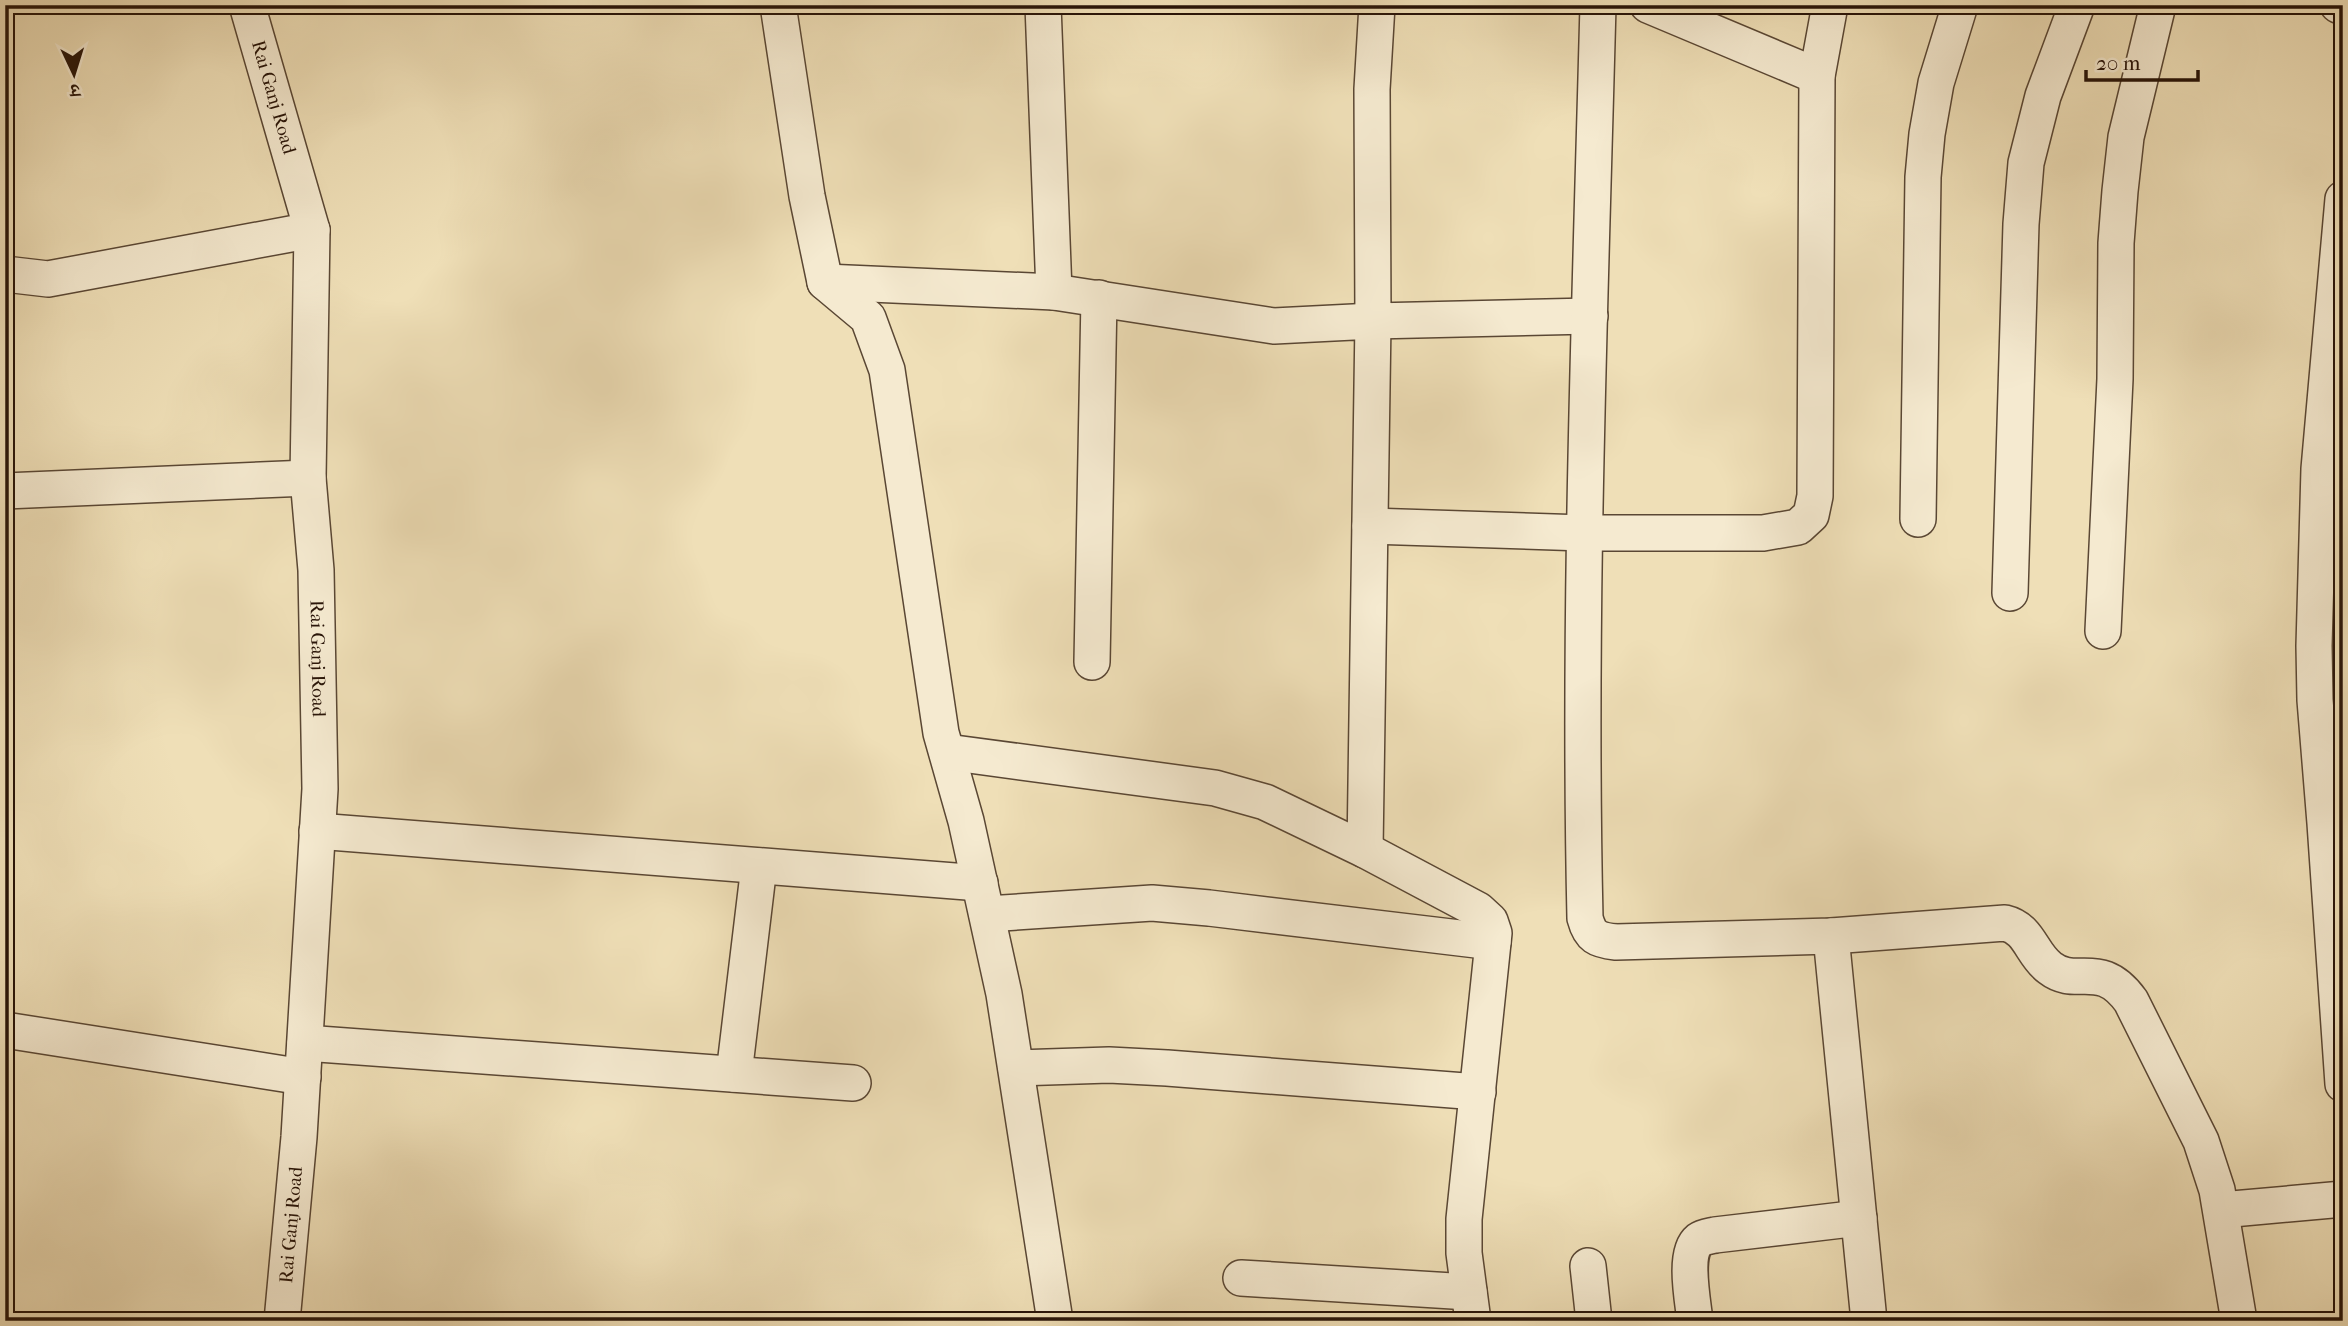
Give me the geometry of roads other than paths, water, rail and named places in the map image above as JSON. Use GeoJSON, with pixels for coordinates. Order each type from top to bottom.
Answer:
{"type":"FeatureCollection","features":[{"type":"Feature","properties":{"kind":"street","name":"Rai Ganj Road"},"geometry":{"type":"LineString","coordinates":[[247,5],[312,230],[308,478],[316,570],[320,789],[303,1077],[282,1321]]}},
{"type":"Feature","properties":{"kind":"street"},"geometry":{"type":"LineString","coordinates":[[778,5],[807,196],[825,282],[868,318],[887,370],[941,733],[967,821],[1004,994],[1055,1321]]}},
{"type":"Feature","properties":{"kind":"street"},"geometry":{"type":"LineString","coordinates":[[1043,5],[1054,292]]}},
{"type":"Feature","properties":{"kind":"street"},"geometry":{"type":"LineString","coordinates":[[1365,850],[1373,321],[1372,89],[1377,5]]}},
{"type":"Feature","properties":{"kind":"street"},"geometry":{"type":"LineString","coordinates":[[1598,5],[1584,533],[1583,819],[1585,918],[1588,930],[1595,937],[1616,942],[1831,936],[2005,923],[2015,925],[2023,931],[2050,969],[2062,974],[2096,976],[2117,983],[2131,1001],[2201,1141],[2217,1189],[2239,1321]]}},
{"type":"Feature","properties":{"kind":"street"},"geometry":{"type":"LineString","coordinates":[[1648,5],[1817,76]]}},
{"type":"Feature","properties":{"kind":"street"},"geometry":{"type":"LineString","coordinates":[[1370,526],[1584,533],[1763,533],[1798,527],[1811,515],[1815,496],[1817,76],[1830,5]]}},
{"type":"Feature","properties":{"kind":"street"},"geometry":{"type":"LineString","coordinates":[[1918,519],[1924,166],[1936,83],[1959,5]]}},
{"type":"Feature","properties":{"kind":"street"},"geometry":{"type":"LineString","coordinates":[[2010,593],[2021,224],[2026,163],[2043,96],[2077,5]]}},
{"type":"Feature","properties":{"kind":"street"},"geometry":{"type":"LineString","coordinates":[[2103,631],[2115,379],[2116,243],[2120,191],[2126,137],[2158,5]]}},
{"type":"Feature","properties":{"kind":"street"},"geometry":{"type":"LineString","coordinates":[[2343,199],[2319,469],[2314,566],[2315,700],[2334,823],[2343,1084]]}},
{"type":"Feature","properties":{"kind":"street"},"geometry":{"type":"LineString","coordinates":[[5,274],[48,279],[312,230]]}},
{"type":"Feature","properties":{"kind":"street"},"geometry":{"type":"LineString","coordinates":[[825,282],[1054,292],[1274,326],[1590,316]]}},
{"type":"Feature","properties":{"kind":"street"},"geometry":{"type":"LineString","coordinates":[[1092,662],[1099,298]]}},
{"type":"Feature","properties":{"kind":"street"},"geometry":{"type":"LineString","coordinates":[[5,491],[308,478]]}},
{"type":"Feature","properties":{"kind":"street"},"geometry":{"type":"LineString","coordinates":[[947,752],[1215,788],[1265,802],[1365,850],[1478,910],[1493,927],[1464,1219],[1464,1253],[1471,1307],[1241,1278]]}},
{"type":"Feature","properties":{"kind":"street"},"geometry":{"type":"LineString","coordinates":[[317,831],[759,866],[983,899],[1152,903],[1209,908],[1493,942]]}},
{"type":"Feature","properties":{"kind":"street"},"geometry":{"type":"LineString","coordinates":[[734,1074],[759,866]]}},
{"type":"Feature","properties":{"kind":"street"},"geometry":{"type":"LineString","coordinates":[[1831,936],[1869,1321]]}},
{"type":"Feature","properties":{"kind":"street"},"geometry":{"type":"LineString","coordinates":[[5,1030],[303,1077]]}},
{"type":"Feature","properties":{"kind":"street"},"geometry":{"type":"LineString","coordinates":[[305,1043],[853,1083]]}},
{"type":"Feature","properties":{"kind":"street"},"geometry":{"type":"LineString","coordinates":[[1016,1068],[1109,1065],[1167,1068],[1478,1092]]}},
{"type":"Feature","properties":{"kind":"street"},"geometry":{"type":"LineString","coordinates":[[2221,1210],[2343,1199]]}},
{"type":"Feature","properties":{"kind":"street"},"geometry":{"type":"LineString","coordinates":[[1695,1321],[1691,1252],[1700,1239],[1715,1234],[1858,1218]]}},
{"type":"Feature","properties":{"kind":"street"},"geometry":{"type":"LineString","coordinates":[[1588,1266],[1594,1321]]}}]}
